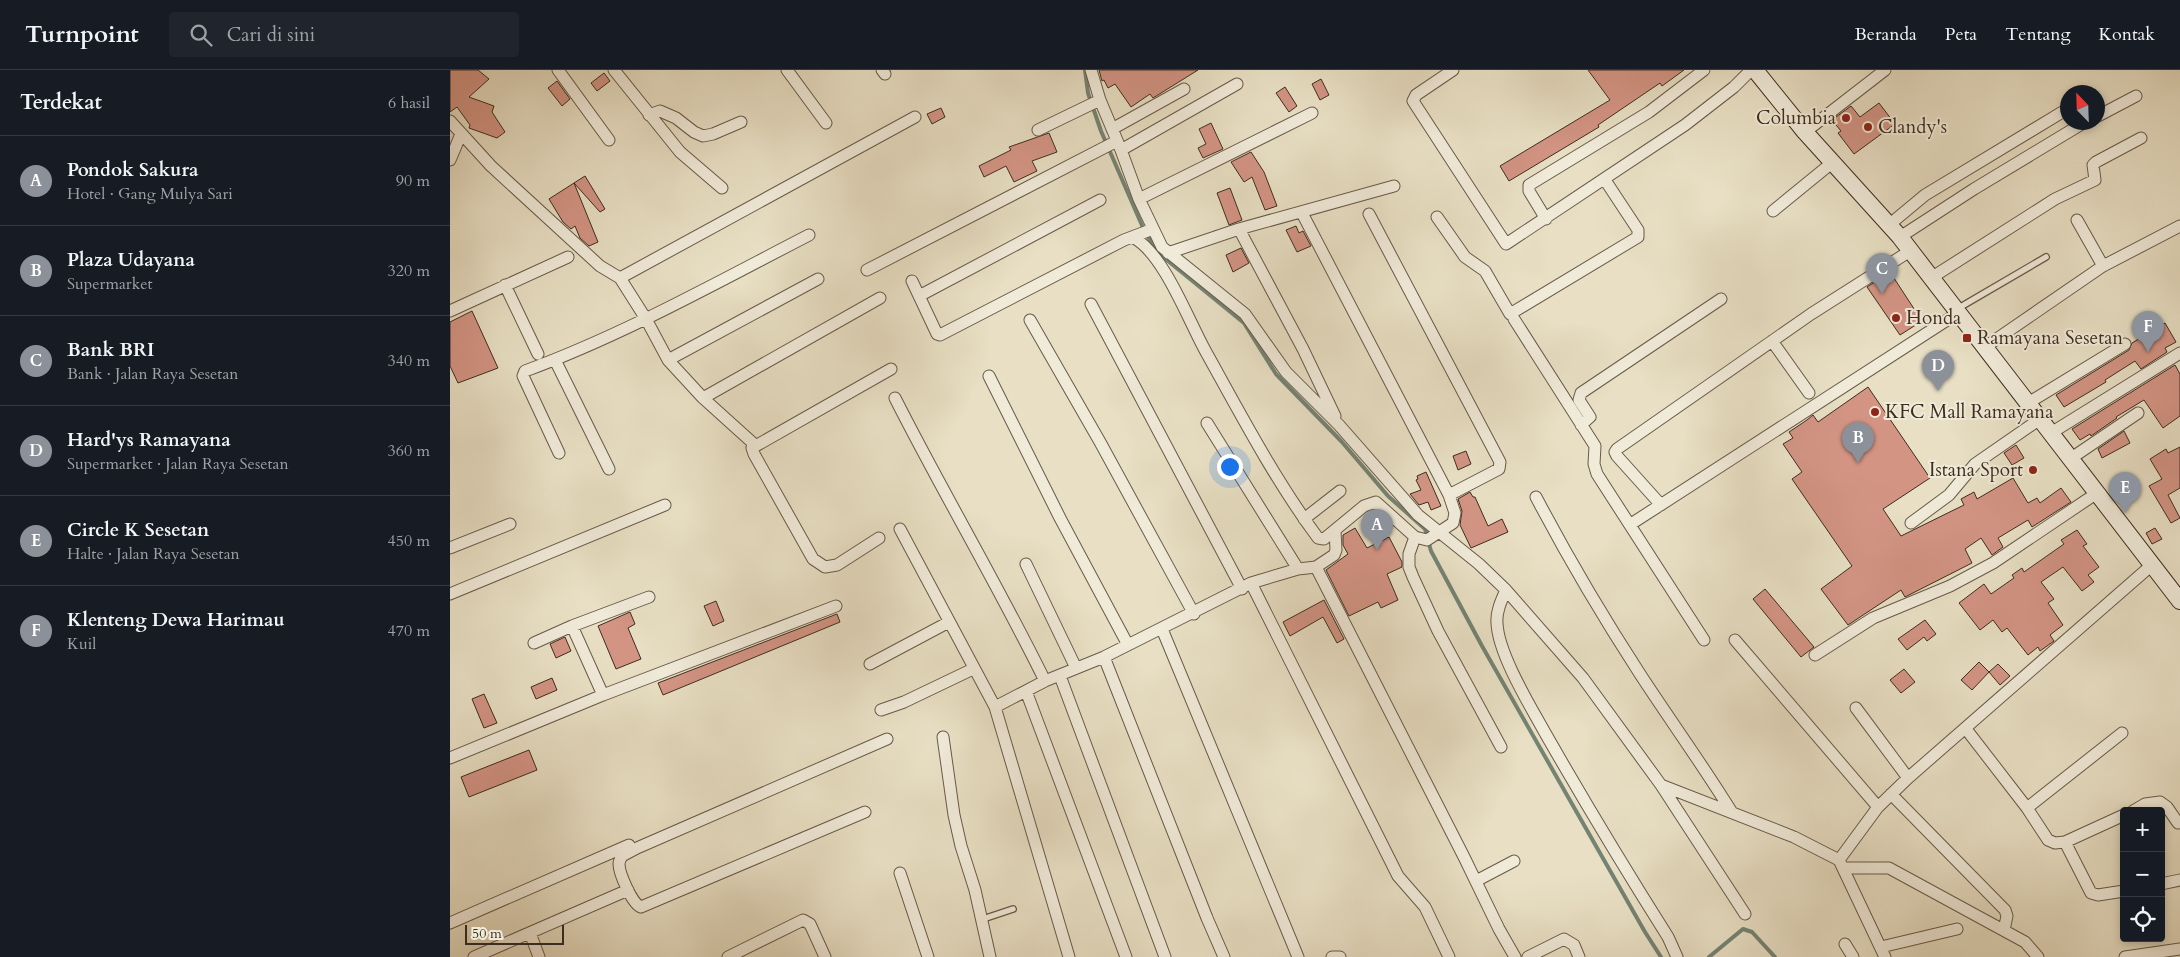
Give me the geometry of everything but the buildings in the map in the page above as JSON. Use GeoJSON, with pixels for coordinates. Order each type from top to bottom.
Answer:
{"type":"FeatureCollection","features":[{"type":"Feature","properties":{"kind":"main road"},"geometry":{"type":"LineString","coordinates":[[1755,70],[1805,132],[1900,237],[2180,601]]}},
{"type":"Feature","properties":{"kind":"street"},"geometry":{"type":"LineString","coordinates":[[558,70],[609,140]]}},
{"type":"Feature","properties":{"kind":"street"},"geometry":{"type":"LineString","coordinates":[[614,70],[680,152],[722,188]]}},
{"type":"Feature","properties":{"kind":"street"},"geometry":{"type":"LineString","coordinates":[[786,70],[826,122]]}},
{"type":"Feature","properties":{"kind":"street"},"geometry":{"type":"LineString","coordinates":[[1091,70],[1094,102],[1112,130],[1114,146],[1152,230],[1162,247],[1245,314],[1286,372],[1339,425],[1435,536],[1479,564],[1506,590],[1583,678],[1662,785],[1745,914]]}},
{"type":"Feature","properties":{"kind":"street"},"geometry":{"type":"LineString","coordinates":[[1454,70],[1416,95],[1413,99],[1414,103],[1504,243],[1509,244],[1685,125],[1734,87],[1751,70]]}},
{"type":"Feature","properties":{"kind":"street"},"geometry":{"type":"LineString","coordinates":[[1546,219],[1528,185],[1649,112],[1704,70]]}},
{"type":"Feature","properties":{"kind":"street"},"geometry":{"type":"LineString","coordinates":[[1805,132],[1885,70]]}},
{"type":"Feature","properties":{"kind":"street"},"geometry":{"type":"LineString","coordinates":[[867,270],[1237,84]]}},
{"type":"Feature","properties":{"kind":"street"},"geometry":{"type":"LineString","coordinates":[[1112,130],[1184,89]]}},
{"type":"Feature","properties":{"kind":"street"},"geometry":{"type":"LineString","coordinates":[[2105,112],[2136,96]]}},
{"type":"Feature","properties":{"kind":"street"},"geometry":{"type":"LineString","coordinates":[[1038,130],[1094,102]]}},
{"type":"Feature","properties":{"kind":"street"},"geometry":{"type":"LineString","coordinates":[[649,115],[660,111],[676,118],[694,132],[703,136],[713,134],[741,122]]}},
{"type":"Feature","properties":{"kind":"street"},"geometry":{"type":"LineString","coordinates":[[1139,199],[1312,113]]}},
{"type":"Feature","properties":{"kind":"street"},"geometry":{"type":"LineString","coordinates":[[1889,225],[1925,195],[2060,113]]}},
{"type":"Feature","properties":{"kind":"street"},"geometry":{"type":"LineString","coordinates":[[620,278],[915,117]]}},
{"type":"Feature","properties":{"kind":"street"},"geometry":{"type":"LineString","coordinates":[[450,121],[491,166],[600,266],[620,278],[646,319],[668,360],[703,398],[755,445]]}},
{"type":"Feature","properties":{"kind":"street"},"geometry":{"type":"LineString","coordinates":[[1900,237],[1982,184],[2072,130]]}},
{"type":"Feature","properties":{"kind":"street"},"geometry":{"type":"LineString","coordinates":[[450,160],[461,134]]}},
{"type":"Feature","properties":{"kind":"street"},"geometry":{"type":"LineString","coordinates":[[1931,278],[2055,199],[2095,180],[2093,165],[2096,162],[2141,138]]}},
{"type":"Feature","properties":{"kind":"street"},"geometry":{"type":"LineString","coordinates":[[1773,211],[1834,162]]}},
{"type":"Feature","properties":{"kind":"street"},"geometry":{"type":"LineString","coordinates":[[1437,217],[1465,257],[1485,271],[1510,314],[1638,237],[1638,230],[1605,180]]}},
{"type":"Feature","properties":{"kind":"street"},"geometry":{"type":"LineString","coordinates":[[1168,253],[1239,229],[1394,186]]}},
{"type":"Feature","properties":{"kind":"street"},"geometry":{"type":"LineString","coordinates":[[919,296],[1100,200]]}},
{"type":"Feature","properties":{"kind":"street"},"geometry":{"type":"LineString","coordinates":[[1136,237],[1164,271],[1204,350],[1254,439],[1318,538],[1321,540],[1335,531],[1364,506],[1376,502],[1415,537],[1435,536],[1450,526],[1455,519],[1449,495],[1302,213]]}},
{"type":"Feature","properties":{"kind":"street"},"geometry":{"type":"LineString","coordinates":[[1369,214],[1500,462],[1499,469],[1449,495]]}},
{"type":"Feature","properties":{"kind":"street"},"geometry":{"type":"LineString","coordinates":[[2077,220],[2103,266]]}},
{"type":"Feature","properties":{"kind":"street"},"geometry":{"type":"LineString","coordinates":[[1985,347],[2103,266],[2180,226]]}},
{"type":"Feature","properties":{"kind":"street"},"geometry":{"type":"LineString","coordinates":[[1239,229],[1303,349],[1339,425]]}},
{"type":"Feature","properties":{"kind":"street"},"geometry":{"type":"LineString","coordinates":[[912,282],[937,334],[944,335],[1124,240],[1152,230]]}},
{"type":"Feature","properties":{"kind":"street"},"geometry":{"type":"LineString","coordinates":[[559,453],[523,374],[524,371],[555,360],[646,319],[809,235]]}},
{"type":"Feature","properties":{"kind":"street"},"geometry":{"type":"LineString","coordinates":[[1661,505],[1618,456],[1615,452],[1617,449],[1834,299],[1910,251]]}},
{"type":"Feature","properties":{"kind":"street"},"geometry":{"type":"LineString","coordinates":[[450,310],[568,257]]}},
{"type":"Feature","properties":{"kind":"street"},"geometry":{"type":"LineString","coordinates":[[668,360],[818,279]]}},
{"type":"Feature","properties":{"kind":"street"},"geometry":{"type":"LineString","coordinates":[[505,286],[538,354]]}},
{"type":"Feature","properties":{"kind":"street"},"geometry":{"type":"LineString","coordinates":[[703,398],[880,298]]}},
{"type":"Feature","properties":{"kind":"street"},"geometry":{"type":"LineString","coordinates":[[1581,425],[1590,417],[1579,400],[1581,393],[1721,299]]}},
{"type":"Feature","properties":{"kind":"street"},"geometry":{"type":"LineString","coordinates":[[1091,304],[1246,586],[1398,876],[1425,908],[1449,957]]}},
{"type":"Feature","properties":{"kind":"street"},"geometry":{"type":"LineString","coordinates":[[1631,524],[1793,423],[1957,311]]}},
{"type":"Feature","properties":{"kind":"street"},"geometry":{"type":"LineString","coordinates":[[1514,319],[1595,446],[1594,464],[1598,474],[1704,640]]}},
{"type":"Feature","properties":{"kind":"street"},"geometry":{"type":"LineString","coordinates":[[1030,320],[1100,442],[1194,614]]}},
{"type":"Feature","properties":{"kind":"street"},"geometry":{"type":"LineString","coordinates":[[1772,341],[1809,393]]}},
{"type":"Feature","properties":{"kind":"street"},"geometry":{"type":"LineString","coordinates":[[2028,403],[2125,344]]}},
{"type":"Feature","properties":{"kind":"street"},"geometry":{"type":"LineString","coordinates":[[2051,433],[2180,353]]}},
{"type":"Feature","properties":{"kind":"street"},"geometry":{"type":"LineString","coordinates":[[555,360],[609,469]]}},
{"type":"Feature","properties":{"kind":"street"},"geometry":{"type":"LineString","coordinates":[[879,538],[837,565],[825,567],[813,559],[752,448],[891,369]]}},
{"type":"Feature","properties":{"kind":"street"},"geometry":{"type":"LineString","coordinates":[[989,376],[1060,518],[1128,645]]}},
{"type":"Feature","properties":{"kind":"street"},"geometry":{"type":"LineString","coordinates":[[895,398],[1019,628],[1045,681]]}},
{"type":"Feature","properties":{"kind":"street"},"geometry":{"type":"LineString","coordinates":[[2070,459],[2138,413]]}},
{"type":"Feature","properties":{"kind":"street"},"geometry":{"type":"LineString","coordinates":[[1910,523],[1949,496],[1975,464],[2040,419]]}},
{"type":"Feature","properties":{"kind":"street"},"geometry":{"type":"LineString","coordinates":[[1207,423],[1298,569]]}},
{"type":"Feature","properties":{"kind":"street"},"geometry":{"type":"LineString","coordinates":[[1304,519],[1340,491]]}},
{"type":"Feature","properties":{"kind":"street"},"geometry":{"type":"LineString","coordinates":[[1814,655],[1873,618],[1950,586],[1992,563],[2097,493]]}},
{"type":"Feature","properties":{"kind":"street"},"geometry":{"type":"LineString","coordinates":[[1536,497],[1572,566],[1644,679],[1703,765],[1730,811]]}},
{"type":"Feature","properties":{"kind":"street"},"geometry":{"type":"LineString","coordinates":[[450,594],[665,505]]}},
{"type":"Feature","properties":{"kind":"street"},"geometry":{"type":"LineString","coordinates":[[450,548],[510,524]]}},
{"type":"Feature","properties":{"kind":"street"},"geometry":{"type":"LineString","coordinates":[[900,529],[973,669],[995,707],[1069,957]]}},
{"type":"Feature","properties":{"kind":"street"},"geometry":{"type":"LineString","coordinates":[[995,707],[1045,681],[1104,657],[1194,614],[1246,586],[1298,569],[1316,567],[1334,555],[1336,550],[1335,531]]}},
{"type":"Feature","properties":{"kind":"street"},"geometry":{"type":"LineString","coordinates":[[1415,537],[1409,554],[1409,567],[1413,577],[1438,631],[1501,747]]}},
{"type":"Feature","properties":{"kind":"street"},"geometry":{"type":"LineString","coordinates":[[1026,564],[1076,668]]}},
{"type":"Feature","properties":{"kind":"street"},"geometry":{"type":"LineString","coordinates":[[1841,864],[1878,807],[1891,794],[2153,564]]}},
{"type":"Feature","properties":{"kind":"street"},"geometry":{"type":"LineString","coordinates":[[1316,567],[1499,929],[1515,957]]}},
{"type":"Feature","properties":{"kind":"street"},"geometry":{"type":"LineString","coordinates":[[1506,590],[1499,606],[1496,624],[1518,684],[1593,818],[1668,937],[1677,957]]}},
{"type":"Feature","properties":{"kind":"street"},"geometry":{"type":"LineString","coordinates":[[534,643],[572,626],[649,597]]}},
{"type":"Feature","properties":{"kind":"street"},"geometry":{"type":"LineString","coordinates":[[450,758],[603,695],[836,606]]}},
{"type":"Feature","properties":{"kind":"street"},"geometry":{"type":"LineString","coordinates":[[870,664],[949,622]]}},
{"type":"Feature","properties":{"kind":"street"},"geometry":{"type":"LineString","coordinates":[[572,626],[603,695]]}},
{"type":"Feature","properties":{"kind":"street"},"geometry":{"type":"LineString","coordinates":[[1162,629],[1298,957]]}},
{"type":"Feature","properties":{"kind":"street"},"geometry":{"type":"LineString","coordinates":[[1735,640],[1878,807]]}},
{"type":"Feature","properties":{"kind":"street"},"geometry":{"type":"LineString","coordinates":[[1104,657],[1206,918],[1224,957]]}},
{"type":"Feature","properties":{"kind":"street"},"geometry":{"type":"LineString","coordinates":[[881,710],[904,702],[973,669]]}},
{"type":"Feature","properties":{"kind":"street"},"geometry":{"type":"LineString","coordinates":[[1060,676],[1165,957]]}},
{"type":"Feature","properties":{"kind":"street"},"geometry":{"type":"LineString","coordinates":[[1026,691],[1126,957]]}},
{"type":"Feature","properties":{"kind":"street"},"geometry":{"type":"LineString","coordinates":[[1856,708],[1908,778]]}},
{"type":"Feature","properties":{"kind":"street"},"geometry":{"type":"LineString","coordinates":[[1966,729],[2027,808],[2048,840],[2055,843],[2065,842],[2120,817]]}},
{"type":"Feature","properties":{"kind":"street"},"geometry":{"type":"LineString","coordinates":[[2027,808],[2122,734]]}},
{"type":"Feature","properties":{"kind":"street"},"geometry":{"type":"LineString","coordinates":[[943,737],[954,815],[961,846],[975,890],[980,920],[990,957]]}},
{"type":"Feature","properties":{"kind":"street"},"geometry":{"type":"LineString","coordinates":[[865,812],[644,906],[637,906],[628,890],[619,864],[622,856],[887,739]]}},
{"type":"Feature","properties":{"kind":"street"},"geometry":{"type":"LineString","coordinates":[[1662,785],[1794,837],[1841,864],[1889,868],[2025,942],[2038,957]]}},
{"type":"Feature","properties":{"kind":"street"},"geometry":{"type":"LineString","coordinates":[[1891,794],[2005,910],[2007,916],[2004,930]]}},
{"type":"Feature","properties":{"kind":"street"},"geometry":{"type":"LineString","coordinates":[[2140,807],[2145,804],[2160,802],[2167,807],[2178,823]]}},
{"type":"Feature","properties":{"kind":"street"},"geometry":{"type":"LineString","coordinates":[[450,923],[663,830]]}},
{"type":"Feature","properties":{"kind":"street"},"geometry":{"type":"LineString","coordinates":[[2065,842],[2091,893],[2098,895],[2120,891]]}},
{"type":"Feature","properties":{"kind":"street"},"geometry":{"type":"LineString","coordinates":[[1476,881],[1514,861]]}},
{"type":"Feature","properties":{"kind":"street"},"geometry":{"type":"LineString","coordinates":[[1841,864],[1883,952],[1957,929]]}},
{"type":"Feature","properties":{"kind":"street"},"geometry":{"type":"LineString","coordinates":[[900,873],[928,957]]}},
{"type":"Feature","properties":{"kind":"street"},"geometry":{"type":"LineString","coordinates":[[2165,883],[2180,880]]}},
{"type":"Feature","properties":{"kind":"street"},"geometry":{"type":"LineString","coordinates":[[474,957],[628,890]]}},
{"type":"Feature","properties":{"kind":"street"},"geometry":{"type":"LineString","coordinates":[[728,957],[803,920],[810,924],[825,957]]}},
{"type":"Feature","properties":{"kind":"street"},"geometry":{"type":"LineString","coordinates":[[530,933],[539,957]]}},
{"type":"Feature","properties":{"kind":"street"},"geometry":{"type":"LineString","coordinates":[[1528,957],[1564,939],[1574,945],[1579,957]]}},
{"type":"Feature","properties":{"kind":"street"},"geometry":{"type":"LineString","coordinates":[[1844,944],[1854,957]]}},
{"type":"Feature","properties":{"kind":"street"},"geometry":{"type":"LineString","coordinates":[[2125,957],[2180,949]]}},
{"type":"Feature","properties":{"kind":"street"},"geometry":{"type":"LineString","coordinates":[[1332,957],[1340,957]]}},
{"type":"Feature","properties":{"kind":"lane"},"geometry":{"type":"LineString","coordinates":[[1957,311],[2046,257]]}},
{"type":"Feature","properties":{"kind":"lane"},"geometry":{"type":"LineString","coordinates":[[980,920],[1013,909]]}},
{"type":"Feature","properties":{"kind":"waterway"},"geometry":{"type":"LineString","coordinates":[[1085,70],[1088,93],[1101,131],[1144,230],[1157,252],[1244,323],[1276,374],[1342,442],[1388,496],[1425,529],[1431,551],[1482,646],[1661,957]]}},
{"type":"Feature","properties":{"kind":"waterway"},"geometry":{"type":"LineString","coordinates":[[1709,957],[1743,929],[1752,932],[1775,957]]}},
{"type":"Feature","properties":{"kind":"place","name":"Columbia"},"geometry":{"type":"Point","coordinates":[1846,118]}},
{"type":"Feature","properties":{"kind":"place","name":"Clandy's"},"geometry":{"type":"Point","coordinates":[1868,127]}},
{"type":"Feature","properties":{"kind":"place","name":"Bank BRI"},"geometry":{"type":"Point","coordinates":[1882,294]}},
{"type":"Feature","properties":{"kind":"place","name":"Honda"},"geometry":{"type":"Point","coordinates":[1896,318]}},
{"type":"Feature","properties":{"kind":"place","name":"Ramayana Sesetan"},"geometry":{"type":"Point","coordinates":[1967,338]}},
{"type":"Feature","properties":{"kind":"place","name":"Klenteng Dewa Harimau"},"geometry":{"type":"Point","coordinates":[2148,352]}},
{"type":"Feature","properties":{"kind":"place","name":"Hard'ys Ramayana"},"geometry":{"type":"Point","coordinates":[1938,391]}},
{"type":"Feature","properties":{"kind":"place","name":"KFC Mall Ramayana"},"geometry":{"type":"Point","coordinates":[1875,412]}},
{"type":"Feature","properties":{"kind":"place","name":"Plaza Udayana"},"geometry":{"type":"Point","coordinates":[1858,463]}},
{"type":"Feature","properties":{"kind":"place","name":"Istana Sport"},"geometry":{"type":"Point","coordinates":[2033,470]}},
{"type":"Feature","properties":{"kind":"place","name":"Circle K Sesetan"},"geometry":{"type":"Point","coordinates":[2125,513]}},
{"type":"Feature","properties":{"kind":"place","name":"Pondok Sakura"},"geometry":{"type":"Point","coordinates":[1377,550]}}]}
